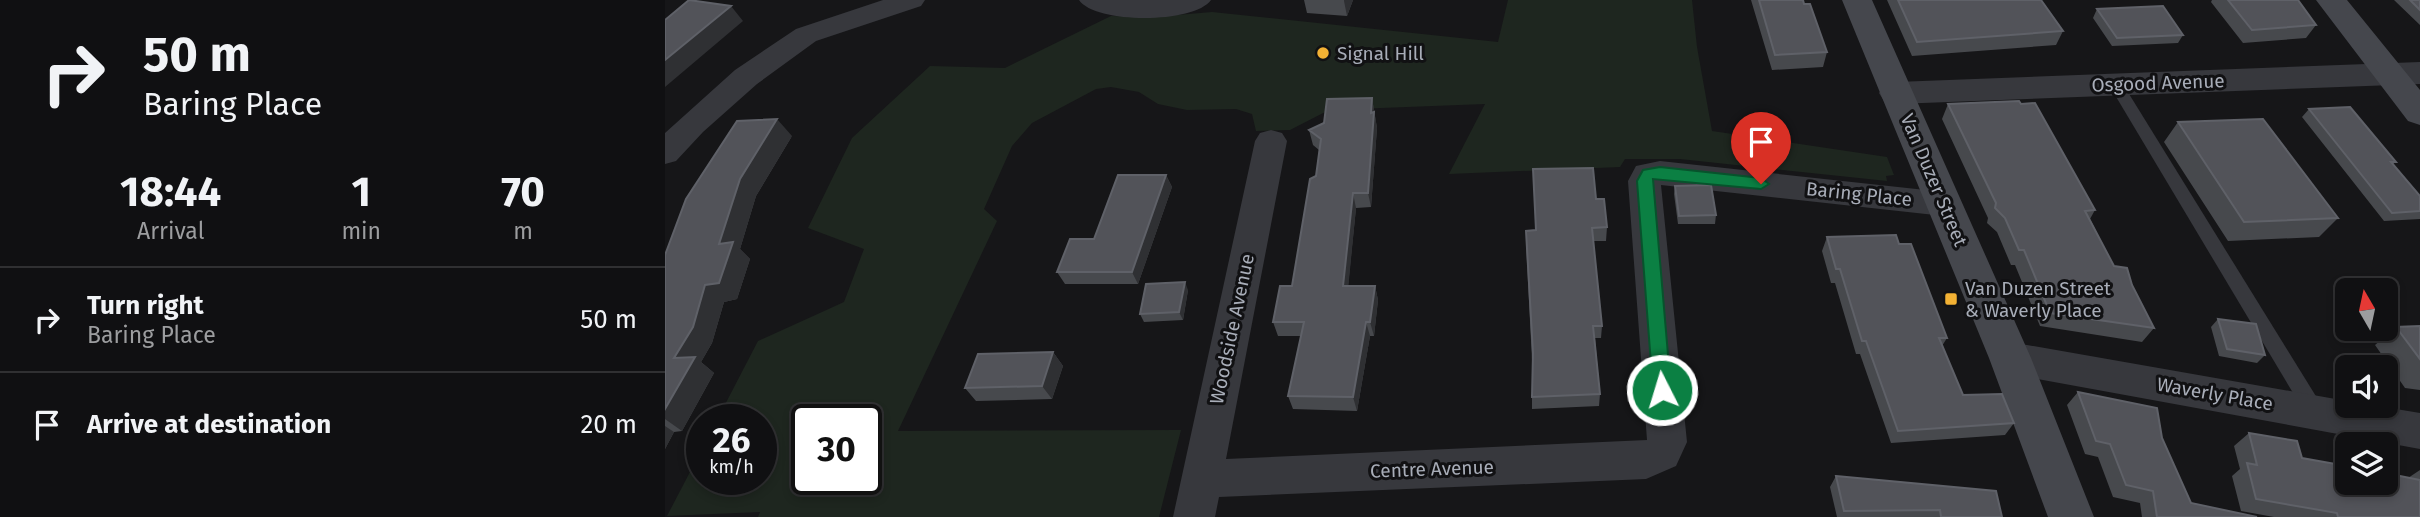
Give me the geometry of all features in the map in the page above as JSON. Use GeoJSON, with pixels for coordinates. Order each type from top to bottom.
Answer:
{"type":"FeatureCollection","features":[{"type":"Feature","properties":{"kind":"main road","name":"Van Duzer Street"},"geometry":{"type":"LineString","coordinates":[[1857,0],[2010,358],[2071,517]]}},
{"type":"Feature","properties":{"kind":"main road"},"geometry":{"type":"LineString","coordinates":[[2331,0],[2420,113]]}},
{"type":"Feature","properties":{"kind":"street"},"geometry":{"type":"LineString","coordinates":[[806,35],[824,0]]}},
{"type":"Feature","properties":{"kind":"street"},"geometry":{"type":"LineString","coordinates":[[665,153],[692,124],[746,77],[806,35],[911,0]]}},
{"type":"Feature","properties":{"kind":"street"},"geometry":{"type":"LineString","coordinates":[[1093,0],[1127,11],[1157,10],[1197,0]]}},
{"type":"Feature","properties":{"kind":"street","name":"Osgood Avenue"},"geometry":{"type":"LineString","coordinates":[[1896,93],[2420,73]]}},
{"type":"Feature","properties":{"kind":"street","name":"Woodside Avenue"},"geometry":{"type":"LineString","coordinates":[[1197,498],[1272,141]]}},
{"type":"Feature","properties":{"kind":"street","name":"Baring Place"},"geometry":{"type":"LineString","coordinates":[[1662,453],[1667,442],[1644,181],[1648,174],[1660,173],[1944,204]]}},
{"type":"Feature","properties":{"kind":"street","name":"Waverly Place"},"geometry":{"type":"LineString","coordinates":[[2010,358],[2420,431]]}},
{"type":"Feature","properties":{"kind":"street","name":"Centre Avenue"},"geometry":{"type":"LineString","coordinates":[[1197,498],[1646,460],[1662,453]]}},
{"type":"Feature","properties":{"kind":"lane"},"geometry":{"type":"LineString","coordinates":[[2116,85],[2315,412]]}},
{"type":"Feature","properties":{"kind":"shaded area"},"geometry":{"type":"Polygon","coordinates":[[[1508,0],[1692,0],[1697,47],[1712,131],[1887,157],[1894,175],[1886,176],[1887,181],[1680,159],[1625,159],[1620,167],[1449,174],[1485,104],[1329,110],[1290,130],[1256,131],[1252,114],[1236,109],[1187,110],[1158,104],[1139,92],[1111,87],[1096,89],[1032,123],[1012,146],[984,209],[997,221],[898,431],[1181,430],[1159,517],[758,517],[760,512],[667,516],[686,480],[686,495],[777,495],[777,404],[725,404],[758,341],[844,302],[864,249],[808,228],[852,138],[930,66],[1005,68],[1111,16],[1154,17],[1212,12],[1498,42],[1508,0]]]}},
{"type":"Feature","properties":{"kind":"building"},"geometry":{"type":"Polygon","coordinates":[[[689,0],[731,6],[665,60],[665,20],[689,0]]]}},
{"type":"Feature","properties":{"kind":"building"},"geometry":{"type":"Polygon","coordinates":[[[1759,0],[1803,0],[1804,4],[1810,4],[1827,52],[1775,55],[1759,0]]]}},
{"type":"Feature","properties":{"kind":"building"},"geometry":{"type":"Polygon","coordinates":[[[1898,0],[2041,0],[2063,31],[1917,42],[1898,0]]]}},
{"type":"Feature","properties":{"kind":"building"},"geometry":{"type":"Polygon","coordinates":[[[2228,0],[2298,0],[2316,25],[2252,30],[2228,0]]]}},
{"type":"Feature","properties":{"kind":"building"},"geometry":{"type":"Polygon","coordinates":[[[2410,0],[2420,0],[2420,10],[2410,0]]]}},
{"type":"Feature","properties":{"kind":"building"},"geometry":{"type":"Polygon","coordinates":[[[2163,6],[2183,35],[2117,38],[2097,9],[2163,6]]]}},
{"type":"Feature","properties":{"kind":"building"},"geometry":{"type":"Polygon","coordinates":[[[1372,98],[1371,113],[1374,112],[1368,193],[1353,193],[1343,286],[1375,286],[1353,397],[1288,396],[1304,322],[1273,322],[1280,286],[1292,286],[1310,179],[1316,176],[1321,139],[1309,130],[1324,123],[1327,99],[1372,98]]]}},
{"type":"Feature","properties":{"kind":"building"},"geometry":{"type":"Polygon","coordinates":[[[2019,101],[2021,104],[2035,103],[2095,210],[2085,211],[2114,266],[2127,268],[2132,285],[2154,328],[2050,313],[2024,250],[2019,250],[2005,218],[1995,208],[1996,203],[1948,104],[2019,101]]]}},
{"type":"Feature","properties":{"kind":"building"},"geometry":{"type":"Polygon","coordinates":[[[2350,107],[2396,162],[2391,162],[2420,196],[2420,211],[2392,213],[2309,109],[2350,107]]]}},
{"type":"Feature","properties":{"kind":"building"},"geometry":{"type":"Polygon","coordinates":[[[777,119],[740,179],[719,244],[733,242],[719,283],[705,285],[693,327],[674,358],[695,357],[665,409],[665,255],[686,199],[737,121],[777,119]]]}},
{"type":"Feature","properties":{"kind":"building"},"geometry":{"type":"Polygon","coordinates":[[[2263,119],[2338,218],[2244,222],[2178,122],[2263,119]]]}},
{"type":"Feature","properties":{"kind":"building"},"geometry":{"type":"Polygon","coordinates":[[[1593,168],[1596,199],[1604,199],[1607,227],[1592,228],[1602,326],[1593,326],[1600,394],[1532,397],[1533,353],[1526,231],[1536,230],[1533,169],[1593,168]]]}},
{"type":"Feature","properties":{"kind":"building"},"geometry":{"type":"Polygon","coordinates":[[[1118,175],[1166,175],[1132,272],[1057,272],[1070,239],[1094,239],[1118,175]]]}},
{"type":"Feature","properties":{"kind":"building"},"geometry":{"type":"Polygon","coordinates":[[[1711,185],[1716,215],[1679,216],[1675,186],[1711,185]]]}},
{"type":"Feature","properties":{"kind":"building"},"geometry":{"type":"Polygon","coordinates":[[[1896,235],[1899,244],[1911,244],[1947,338],[1939,338],[1963,395],[2002,394],[2014,423],[1898,431],[1866,341],[1862,341],[1840,269],[1836,269],[1827,237],[1896,235]]]}},
{"type":"Feature","properties":{"kind":"building"},"geometry":{"type":"Polygon","coordinates":[[[1185,282],[1179,312],[1140,314],[1146,284],[1185,282]]]}},
{"type":"Feature","properties":{"kind":"building"},"geometry":{"type":"Polygon","coordinates":[[[2218,319],[2256,324],[2265,355],[2227,349],[2218,319]]]}},
{"type":"Feature","properties":{"kind":"building"},"geometry":{"type":"Polygon","coordinates":[[[2420,326],[2420,359],[2398,330],[2398,327],[2420,326]]]}},
{"type":"Feature","properties":{"kind":"building"},"geometry":{"type":"Polygon","coordinates":[[[1053,352],[1042,386],[965,388],[978,354],[1053,352]]]}},
{"type":"Feature","properties":{"kind":"building"},"geometry":{"type":"Polygon","coordinates":[[[2078,392],[2157,408],[2162,438],[2191,503],[2257,517],[2157,517],[2153,491],[2126,485],[2110,444],[2096,441],[2078,392]]]}},
{"type":"Feature","properties":{"kind":"building"},"geometry":{"type":"Polygon","coordinates":[[[2249,433],[2297,441],[2302,458],[2335,464],[2335,495],[2398,495],[2398,476],[2420,480],[2420,517],[2338,517],[2337,513],[2256,499],[2247,463],[2257,465],[2249,433]]]}},
{"type":"Feature","properties":{"kind":"building"},"geometry":{"type":"Polygon","coordinates":[[[1836,476],[1996,491],[2002,517],[1941,517],[1940,510],[1844,511],[1836,476]]]}},
{"type":"Feature","properties":{"kind":"place","name":"Signal Hill"},"geometry":{"type":"Point","coordinates":[1323,53]}},
{"type":"Feature","properties":{"kind":"place","name":"Van Duzen Street & Waverly Place"},"geometry":{"type":"Point","coordinates":[1951,299]}},
{"type":"Feature","properties":{"kind":"route"},"geometry":{"type":"LineString","coordinates":[[1662,390],[1644,181],[1648,174],[1660,173],[1761,184]]}}]}
